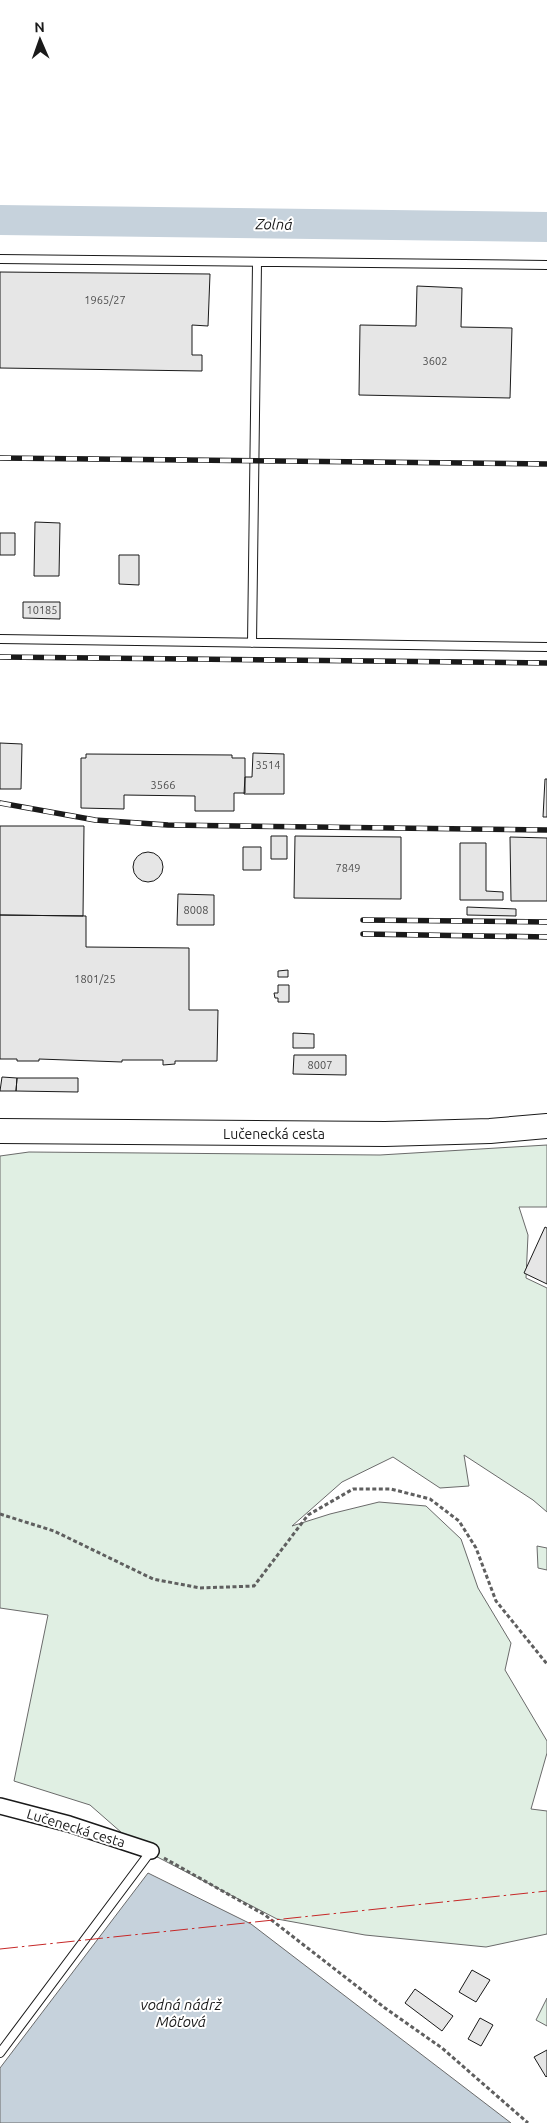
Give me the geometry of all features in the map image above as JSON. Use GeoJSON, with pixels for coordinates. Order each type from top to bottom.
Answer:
{"type":"FeatureCollection","features":[{"type":"Feature","properties":{"kind":"main road","name":"Lučenecká cesta"},"geometry":{"type":"LineString","coordinates":[[0,1132],[367,1134],[490,1131],[547,1126]]}},
{"type":"Feature","properties":{"kind":"street","name":"Lučenecká cesta"},"geometry":{"type":"LineString","coordinates":[[0,1806],[69,1824],[151,1851]]}},
{"type":"Feature","properties":{"kind":"lane"},"geometry":{"type":"LineString","coordinates":[[0,260],[547,265]]}},
{"type":"Feature","properties":{"kind":"lane"},"geometry":{"type":"LineString","coordinates":[[252,643],[257,263]]}},
{"type":"Feature","properties":{"kind":"lane"},"geometry":{"type":"LineString","coordinates":[[0,640],[547,647]]}},
{"type":"Feature","properties":{"kind":"lane"},"geometry":{"type":"LineString","coordinates":[[0,2053],[151,1851]]}},
{"type":"Feature","properties":{"kind":"path"},"geometry":{"type":"LineString","coordinates":[[0,1514],[54,1532],[154,1579],[200,1588],[254,1586],[308,1515],[353,1489],[391,1489],[430,1499],[459,1522],[476,1548],[496,1600],[547,1664]]}},
{"type":"Feature","properties":{"kind":"path"},"geometry":{"type":"LineString","coordinates":[[151,1851],[265,1915],[385,2008],[442,2048],[528,2123]]}},
{"type":"Feature","properties":{"kind":"green space"},"geometry":{"type":"Polygon","coordinates":[[[547,1145],[547,1207],[519,1207],[528,1235],[526,1278],[547,1288],[547,1512],[533,1500],[464,1455],[469,1486],[440,1488],[393,1457],[342,1482],[292,1526],[379,1502],[426,1506],[461,1539],[478,1588],[511,1643],[505,1670],[547,1741],[547,1753],[531,1809],[547,1811],[547,1934],[486,1947],[365,1935],[277,1919],[138,1847],[90,1805],[14,1781],[48,1615],[0,1608],[0,1156],[29,1152],[380,1155],[547,1145]]]}},
{"type":"Feature","properties":{"kind":"green space"},"geometry":{"type":"Polygon","coordinates":[[[537,1546],[547,1548],[547,1570],[538,1568],[537,1546]]]}},
{"type":"Feature","properties":{"kind":"green space"},"geometry":{"type":"Polygon","coordinates":[[[547,1998],[547,2026],[536,2020],[547,1998]]]}},
{"type":"Feature","properties":{"kind":"water","name":"vodná nádrž Môťová"},"geometry":{"type":"Polygon","coordinates":[[[148,1873],[251,1924],[511,2123],[0,2123],[0,2068],[148,1873]]]}},
{"type":"Feature","properties":{"kind":"building"},"geometry":{"type":"Polygon","coordinates":[[[0,272],[210,274],[208,326],[192,325],[192,355],[202,355],[202,371],[0,368],[0,272]]]}},
{"type":"Feature","properties":{"kind":"building"},"geometry":{"type":"Polygon","coordinates":[[[417,286],[462,288],[461,327],[512,328],[510,398],[359,395],[360,325],[416,326],[417,286]]]}},
{"type":"Feature","properties":{"kind":"building"},"geometry":{"type":"Polygon","coordinates":[[[35,522],[60,523],[59,576],[34,576],[35,522]]]}},
{"type":"Feature","properties":{"kind":"building"},"geometry":{"type":"Polygon","coordinates":[[[0,533],[15,533],[15,555],[0,555],[0,533]]]}},
{"type":"Feature","properties":{"kind":"building"},"geometry":{"type":"Polygon","coordinates":[[[119,555],[139,555],[139,585],[119,584],[119,555]]]}},
{"type":"Feature","properties":{"kind":"building"},"geometry":{"type":"Polygon","coordinates":[[[23,602],[60,602],[60,619],[23,618],[23,602]]]}},
{"type":"Feature","properties":{"kind":"building"},"geometry":{"type":"Polygon","coordinates":[[[0,743],[22,744],[21,789],[0,789],[0,743]]]}},
{"type":"Feature","properties":{"kind":"building"},"geometry":{"type":"Polygon","coordinates":[[[253,753],[284,754],[284,794],[244,794],[245,777],[252,777],[253,753]]]}},
{"type":"Feature","properties":{"kind":"building"},"geometry":{"type":"Polygon","coordinates":[[[86,754],[232,755],[232,758],[245,758],[245,793],[234,793],[234,811],[195,811],[195,796],[124,795],[124,809],[81,808],[81,758],[86,758],[86,754]]]}},
{"type":"Feature","properties":{"kind":"building"},"geometry":{"type":"Polygon","coordinates":[[[545,779],[547,779],[547,817],[543,817],[545,779]]]}},
{"type":"Feature","properties":{"kind":"building"},"geometry":{"type":"Polygon","coordinates":[[[0,826],[84,826],[83,916],[0,915],[0,826]]]}},
{"type":"Feature","properties":{"kind":"building"},"geometry":{"type":"Polygon","coordinates":[[[271,836],[287,836],[287,859],[271,859],[271,836]]]}},
{"type":"Feature","properties":{"kind":"building"},"geometry":{"type":"Polygon","coordinates":[[[295,836],[401,837],[401,899],[294,898],[295,836]]]}},
{"type":"Feature","properties":{"kind":"building"},"geometry":{"type":"Polygon","coordinates":[[[510,837],[547,838],[547,901],[511,901],[510,837]]]}},
{"type":"Feature","properties":{"kind":"building"},"geometry":{"type":"Polygon","coordinates":[[[460,843],[486,843],[486,891],[503,892],[503,900],[460,900],[460,843]]]}},
{"type":"Feature","properties":{"kind":"building"},"geometry":{"type":"Polygon","coordinates":[[[243,847],[261,847],[261,870],[243,870],[243,847]]]}},
{"type":"Feature","properties":{"kind":"building"},"geometry":{"type":"Polygon","coordinates":[[[148,852],[154,853],[162,861],[162,873],[154,881],[148,882],[142,881],[134,873],[133,867],[134,861],[142,853],[148,852]]]}},
{"type":"Feature","properties":{"kind":"building"},"geometry":{"type":"Polygon","coordinates":[[[178,894],[214,895],[214,925],[177,925],[178,894]]]}},
{"type":"Feature","properties":{"kind":"building"},"geometry":{"type":"Polygon","coordinates":[[[467,907],[516,909],[516,916],[467,915],[467,907]]]}},
{"type":"Feature","properties":{"kind":"building"},"geometry":{"type":"Polygon","coordinates":[[[0,915],[86,916],[86,947],[189,948],[189,1010],[218,1010],[217,1061],[175,1061],[175,1064],[163,1065],[163,1060],[122,1060],[122,1062],[39,1059],[39,1061],[17,1061],[17,1059],[0,1059],[0,915]]]}},
{"type":"Feature","properties":{"kind":"building"},"geometry":{"type":"Polygon","coordinates":[[[288,970],[288,977],[278,977],[278,971],[288,970]]]}},
{"type":"Feature","properties":{"kind":"building"},"geometry":{"type":"Polygon","coordinates":[[[278,985],[289,985],[289,1002],[278,1002],[278,998],[275,998],[274,993],[278,993],[278,985]]]}},
{"type":"Feature","properties":{"kind":"building"},"geometry":{"type":"Polygon","coordinates":[[[293,1033],[314,1034],[314,1048],[293,1048],[293,1033]]]}},
{"type":"Feature","properties":{"kind":"building"},"geometry":{"type":"Polygon","coordinates":[[[294,1055],[346,1055],[346,1075],[293,1074],[294,1055]]]}},
{"type":"Feature","properties":{"kind":"building"},"geometry":{"type":"Polygon","coordinates":[[[2,1077],[17,1078],[16,1091],[0,1091],[2,1077]]]}},
{"type":"Feature","properties":{"kind":"building"},"geometry":{"type":"Polygon","coordinates":[[[17,1078],[78,1078],[78,1092],[16,1091],[17,1078]]]}},
{"type":"Feature","properties":{"kind":"building"},"geometry":{"type":"Polygon","coordinates":[[[545,1227],[547,1228],[547,1284],[524,1273],[545,1227]]]}},
{"type":"Feature","properties":{"kind":"building"},"geometry":{"type":"Polygon","coordinates":[[[472,1970],[490,1980],[476,2002],[459,1992],[472,1970]]]}},
{"type":"Feature","properties":{"kind":"building"},"geometry":{"type":"Polygon","coordinates":[[[415,1989],[453,2016],[442,2031],[405,2003],[415,1989]]]}},
{"type":"Feature","properties":{"kind":"building"},"geometry":{"type":"Polygon","coordinates":[[[480,2018],[493,2025],[481,2046],[468,2039],[480,2018]]]}},
{"type":"Feature","properties":{"kind":"building"},"geometry":{"type":"Polygon","coordinates":[[[547,2050],[547,2076],[546,2077],[534,2057],[547,2050]]]}},
{"type":"Feature","properties":{"kind":"waterway","name":"Zolná"},"geometry":{"type":"LineString","coordinates":[[0,220],[547,227]]}},
{"type":"Feature","properties":{"kind":"railway"},"geometry":{"type":"LineString","coordinates":[[0,458],[547,464]]}},
{"type":"Feature","properties":{"kind":"railway"},"geometry":{"type":"LineString","coordinates":[[0,657],[547,663]]}},
{"type":"Feature","properties":{"kind":"railway"},"geometry":{"type":"LineString","coordinates":[[0,803],[95,820],[168,825],[547,830]]}},
{"type":"Feature","properties":{"kind":"railway"},"geometry":{"type":"LineString","coordinates":[[363,920],[547,922]]}},
{"type":"Feature","properties":{"kind":"railway"},"geometry":{"type":"LineString","coordinates":[[363,934],[547,937]]}},
{"type":"Feature","properties":{"kind":"power"},"geometry":{"type":"LineString","coordinates":[[0,1949],[547,1891]]}}]}
